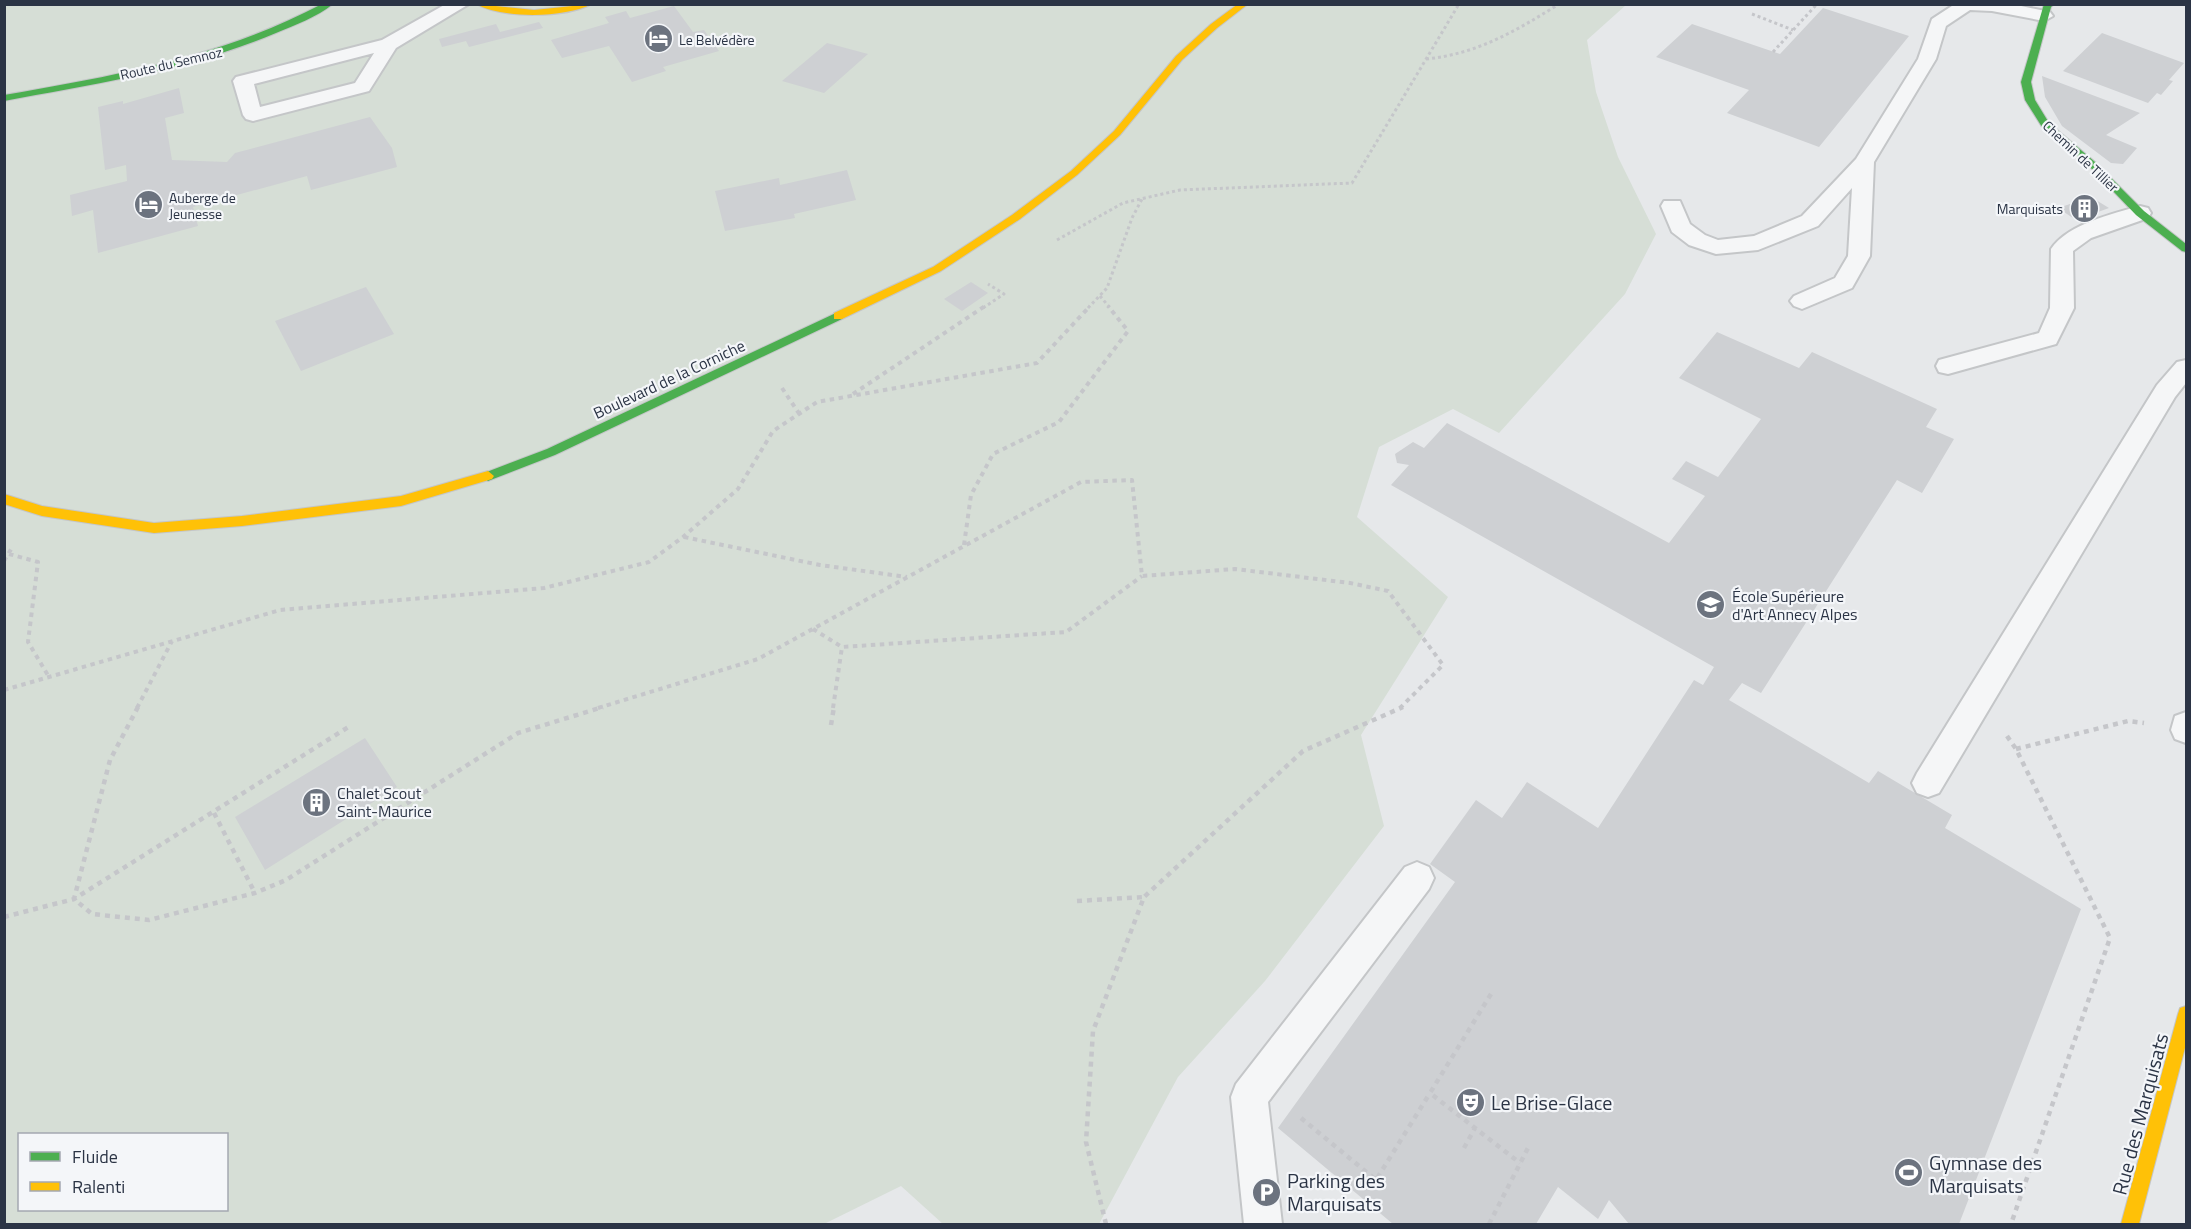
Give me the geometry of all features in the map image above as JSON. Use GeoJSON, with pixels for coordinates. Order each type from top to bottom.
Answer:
{"type":"FeatureCollection","features":[{"type":"Feature","properties":{"kind":"main road","name":"Route du Semnoz"},"geometry":{"type":"LineString","coordinates":[[4,98],[216,54],[287,28],[329,4]]}},
{"type":"Feature","properties":{"kind":"main road"},"geometry":{"type":"LineString","coordinates":[[480,4],[509,13],[531,13],[557,12],[588,4]]}},
{"type":"Feature","properties":{"kind":"main road","name":"Boulevard de la Corniche"},"geometry":{"type":"LineString","coordinates":[[4,499],[42,511],[94,521],[154,528],[242,521],[401,501],[464,485],[550,452],[937,269],[1016,217],[1074,173],[1117,133],[1179,58],[1214,26],[1244,4]]}},
{"type":"Feature","properties":{"kind":"main road","name":"Chemin de Tillier"},"geometry":{"type":"LineString","coordinates":[[2047,10],[2026,82],[2030,99],[2045,125],[2092,164],[2140,213],[2187,249]]}},
{"type":"Feature","properties":{"kind":"main road","name":"Rue des Marquisats"},"geometry":{"type":"LineString","coordinates":[[2130,1224],[2187,1014]]}},
{"type":"Feature","properties":{"kind":"lane"},"geometry":{"type":"LineString","coordinates":[[389,44],[362,87],[253,115],[243,81],[389,44],[460,4]]}},
{"type":"Feature","properties":{"kind":"lane"},"geometry":{"type":"LineString","coordinates":[[1672,206],[1680,227],[1697,240],[1716,247],[1758,243],[1810,221],[1864,162],[1927,59],[1938,23],[1966,5],[2047,10]]}},
{"type":"Feature","properties":{"kind":"lane"},"geometry":{"type":"LineString","coordinates":[[1802,301],[1844,283],[1859,256],[1864,162]]}},
{"type":"Feature","properties":{"kind":"lane"},"geometry":{"type":"LineString","coordinates":[[1948,366],[2048,338],[2062,308],[2061,249],[2083,233],[2140,213]]}},
{"type":"Feature","properties":{"kind":"lane"},"geometry":{"type":"LineString","coordinates":[[1928,783],[2166,391],[2187,368]]}},
{"type":"Feature","properties":{"kind":"lane"},"geometry":{"type":"LineString","coordinates":[[1263,1224],[1249,1097],[1417,878]]}},
{"type":"Feature","properties":{"kind":"path"},"geometry":{"type":"LineString","coordinates":[[1053,242],[1123,203],[1180,190],[1352,183],[1458,4]]}},
{"type":"Feature","properties":{"kind":"path"},"geometry":{"type":"LineString","coordinates":[[1426,59],[1454,58],[1503,39],[1559,4]]}},
{"type":"Feature","properties":{"kind":"path"},"geometry":{"type":"LineString","coordinates":[[1773,52],[1817,4]]}},
{"type":"Feature","properties":{"kind":"path"},"geometry":{"type":"LineString","coordinates":[[1752,14],[1794,30]]}},
{"type":"Feature","properties":{"kind":"path"},"geometry":{"type":"LineString","coordinates":[[4,690],[280,610],[544,588],[649,562],[683,537],[738,489],[773,431],[817,402],[1037,363],[1107,288],[1132,218],[1142,199]]}},
{"type":"Feature","properties":{"kind":"path"},"geometry":{"type":"LineString","coordinates":[[849,396],[1004,294],[983,281],[993,275]]}},
{"type":"Feature","properties":{"kind":"path"},"geometry":{"type":"LineString","coordinates":[[964,546],[971,495],[993,454],[1059,423],[1128,331],[1100,296]]}},
{"type":"Feature","properties":{"kind":"path"},"geometry":{"type":"LineString","coordinates":[[74,899],[92,914],[149,920],[255,893],[295,874],[518,733],[758,659],[1081,482],[1132,480],[1142,576]]}},
{"type":"Feature","properties":{"kind":"path"},"geometry":{"type":"LineString","coordinates":[[683,537],[820,565],[907,577]]}},
{"type":"Feature","properties":{"kind":"path"},"geometry":{"type":"LineString","coordinates":[[9,554],[38,562],[28,642],[49,677]]}},
{"type":"Feature","properties":{"kind":"path"},"geometry":{"type":"LineString","coordinates":[[812,629],[842,647],[1066,632],[1142,576],[1234,569],[1350,583],[1388,591],[1443,665],[1403,707],[1303,751],[1144,897],[1094,1031],[1086,1142],[1106,1224]]}},
{"type":"Feature","properties":{"kind":"path"},"geometry":{"type":"LineString","coordinates":[[74,899],[110,760],[172,641]]}},
{"type":"Feature","properties":{"kind":"path"},"geometry":{"type":"LineString","coordinates":[[831,724],[842,647]]}},
{"type":"Feature","properties":{"kind":"path"},"geometry":{"type":"LineString","coordinates":[[1979,698],[2016,748],[2110,938],[2011,1224]]}},
{"type":"Feature","properties":{"kind":"path"},"geometry":{"type":"LineString","coordinates":[[2016,748],[2128,721]]}},
{"type":"Feature","properties":{"kind":"path"},"geometry":{"type":"LineString","coordinates":[[4,917],[74,899],[350,726]]}},
{"type":"Feature","properties":{"kind":"path"},"geometry":{"type":"LineString","coordinates":[[214,813],[255,893]]}},
{"type":"Feature","properties":{"kind":"path"},"geometry":{"type":"LineString","coordinates":[[1077,901],[1144,897]]}},
{"type":"Feature","properties":{"kind":"path"},"geometry":{"type":"LineString","coordinates":[[1291,1110],[1376,1180],[1491,994]]}},
{"type":"Feature","properties":{"kind":"path"},"geometry":{"type":"LineString","coordinates":[[1430,1093],[1520,1163]]}},
{"type":"Feature","properties":{"kind":"path"},"geometry":{"type":"LineString","coordinates":[[1464,1148],[1475,1128]]}},
{"type":"Feature","properties":{"kind":"path"},"geometry":{"type":"LineString","coordinates":[[1489,1224],[1529,1146]]}},
{"type":"Feature","properties":{"kind":"shaded area"},"geometry":{"type":"Polygon","coordinates":[[[5,5],[1626,5],[1587,40],[1596,92],[1618,157],[1656,234],[1625,294],[1499,433],[1453,409],[1379,447],[1357,517],[1448,597],[1361,735],[1384,826],[1265,981],[1178,1077],[1099,1224],[943,1224],[901,1186],[824,1224],[5,1224],[5,5]]]}},
{"type":"Feature","properties":{"kind":"building","name":"Le Belvédère"},"geometry":{"type":"Polygon","coordinates":[[[674,6],[693,32],[704,30],[719,51],[663,67],[666,71],[632,82],[609,46],[562,58],[551,40],[609,23],[605,17],[626,11],[630,18],[674,6]]]}},
{"type":"Feature","properties":{"kind":"building"},"geometry":{"type":"Polygon","coordinates":[[[1823,8],[1909,36],[1819,147],[1727,113],[1749,90],[1656,57],[1692,24],[1780,54],[1823,8]]]}},
{"type":"Feature","properties":{"kind":"building"},"geometry":{"type":"Polygon","coordinates":[[[539,22],[543,28],[469,47],[466,41],[442,47],[439,39],[496,24],[500,32],[539,22]]]}},
{"type":"Feature","properties":{"kind":"building"},"geometry":{"type":"Polygon","coordinates":[[[2102,33],[2184,63],[2169,80],[2173,81],[2161,95],[2157,93],[2148,103],[2063,71],[2102,33]]]}},
{"type":"Feature","properties":{"kind":"building"},"geometry":{"type":"Polygon","coordinates":[[[827,43],[868,54],[824,93],[782,81],[827,43]]]}},
{"type":"Feature","properties":{"kind":"building"},"geometry":{"type":"Polygon","coordinates":[[[2042,76],[2140,113],[2106,135],[2137,148],[2123,164],[2111,163],[2062,126],[2045,97],[2042,76]]]}},
{"type":"Feature","properties":{"kind":"building"},"geometry":{"type":"Polygon","coordinates":[[[179,88],[184,113],[165,118],[172,160],[227,162],[235,153],[370,117],[392,148],[397,167],[311,190],[307,176],[193,207],[198,226],[98,253],[93,210],[72,216],[70,195],[127,181],[126,165],[105,170],[98,107],[123,101],[123,104],[179,88]]]}},
{"type":"Feature","properties":{"kind":"building"},"geometry":{"type":"Polygon","coordinates":[[[847,170],[856,200],[794,214],[795,218],[725,231],[715,191],[779,178],[780,185],[847,170]]]}},
{"type":"Feature","properties":{"kind":"building","name":"Marquisats"},"geometry":{"type":"Polygon","coordinates":[[[2091,197],[2109,208],[2076,220],[2058,208],[2091,197]]]}},
{"type":"Feature","properties":{"kind":"building"},"geometry":{"type":"Polygon","coordinates":[[[971,282],[988,293],[962,311],[944,299],[971,282]]]}},
{"type":"Feature","properties":{"kind":"building"},"geometry":{"type":"Polygon","coordinates":[[[366,287],[394,334],[301,371],[275,321],[366,287]]]}},
{"type":"Feature","properties":{"kind":"building","name":"École Supérieure d'Art Annecy Alpes"},"geometry":{"type":"Polygon","coordinates":[[[1717,332],[1799,368],[1812,352],[1937,409],[1926,427],[1954,439],[1922,493],[1897,480],[1761,693],[1742,683],[1729,700],[1869,783],[1878,771],[1952,815],[1945,828],[2081,909],[1959,1224],[1629,1224],[1609,1200],[1598,1219],[1558,1187],[1536,1224],[1393,1224],[1278,1128],[1455,882],[1430,864],[1476,800],[1502,818],[1527,782],[1598,828],[1694,680],[1703,685],[1714,667],[1391,485],[1409,465],[1397,463],[1395,454],[1413,442],[1424,448],[1447,423],[1669,543],[1705,496],[1672,479],[1686,461],[1718,477],[1761,419],[1679,378],[1717,332]]]}},
{"type":"Feature","properties":{"kind":"building","name":"Chalet Scout Saint-Maurice"},"geometry":{"type":"Polygon","coordinates":[[[365,738],[397,787],[265,870],[235,817],[365,738]]]}},
{"type":"Feature","properties":{"kind":"traffic: fast"},"geometry":{"type":"LineString","coordinates":[[4,98],[130,75],[211,54],[251,41],[329,4]]}},
{"type":"Feature","properties":{"kind":"traffic: fast"},"geometry":{"type":"LineString","coordinates":[[2050,4],[2047,6],[2026,82],[2030,100],[2045,125],[2092,164],[2140,213],[2186,249]]}},
{"type":"Feature","properties":{"kind":"traffic: fast"},"geometry":{"type":"LineString","coordinates":[[488,476],[551,452],[838,316]]}},
{"type":"Feature","properties":{"kind":"traffic: slow"},"geometry":{"type":"LineString","coordinates":[[480,4],[521,12],[547,12],[588,4]]}},
{"type":"Feature","properties":{"kind":"traffic: slow"},"geometry":{"type":"LineString","coordinates":[[838,316],[937,269],[1016,217],[1074,173],[1117,133],[1179,58],[1214,26],[1244,4]]}},
{"type":"Feature","properties":{"kind":"traffic: slow"},"geometry":{"type":"LineString","coordinates":[[4,499],[42,511],[154,528],[242,521],[401,501],[488,476]]}},
{"type":"Feature","properties":{"kind":"traffic: slow"},"geometry":{"type":"LineString","coordinates":[[2130,1224],[2186,1014]]}},
{"type":"Feature","properties":{"kind":"place","name":"Le Belvédère"},"geometry":{"type":"Point","coordinates":[658,39]}},
{"type":"Feature","properties":{"kind":"place","name":"Auberge de Jeunesse"},"geometry":{"type":"Point","coordinates":[148,205]}},
{"type":"Feature","properties":{"kind":"place","name":"Marquisats"},"geometry":{"type":"Point","coordinates":[2084,208]}},
{"type":"Feature","properties":{"kind":"place","name":"École Supérieure d'Art Annecy Alpes"},"geometry":{"type":"Point","coordinates":[1711,605]}},
{"type":"Feature","properties":{"kind":"place","name":"Chalet Scout Saint-Maurice"},"geometry":{"type":"Point","coordinates":[316,802]}},
{"type":"Feature","properties":{"kind":"place","name":"Le Brise-Glace"},"geometry":{"type":"Point","coordinates":[1470,1102]}},
{"type":"Feature","properties":{"kind":"place","name":"Gymnase des Marquisats"},"geometry":{"type":"Point","coordinates":[1908,1173]}},
{"type":"Feature","properties":{"kind":"place","name":"Parking des Marquisats"},"geometry":{"type":"Point","coordinates":[1266,1192]}}]}
